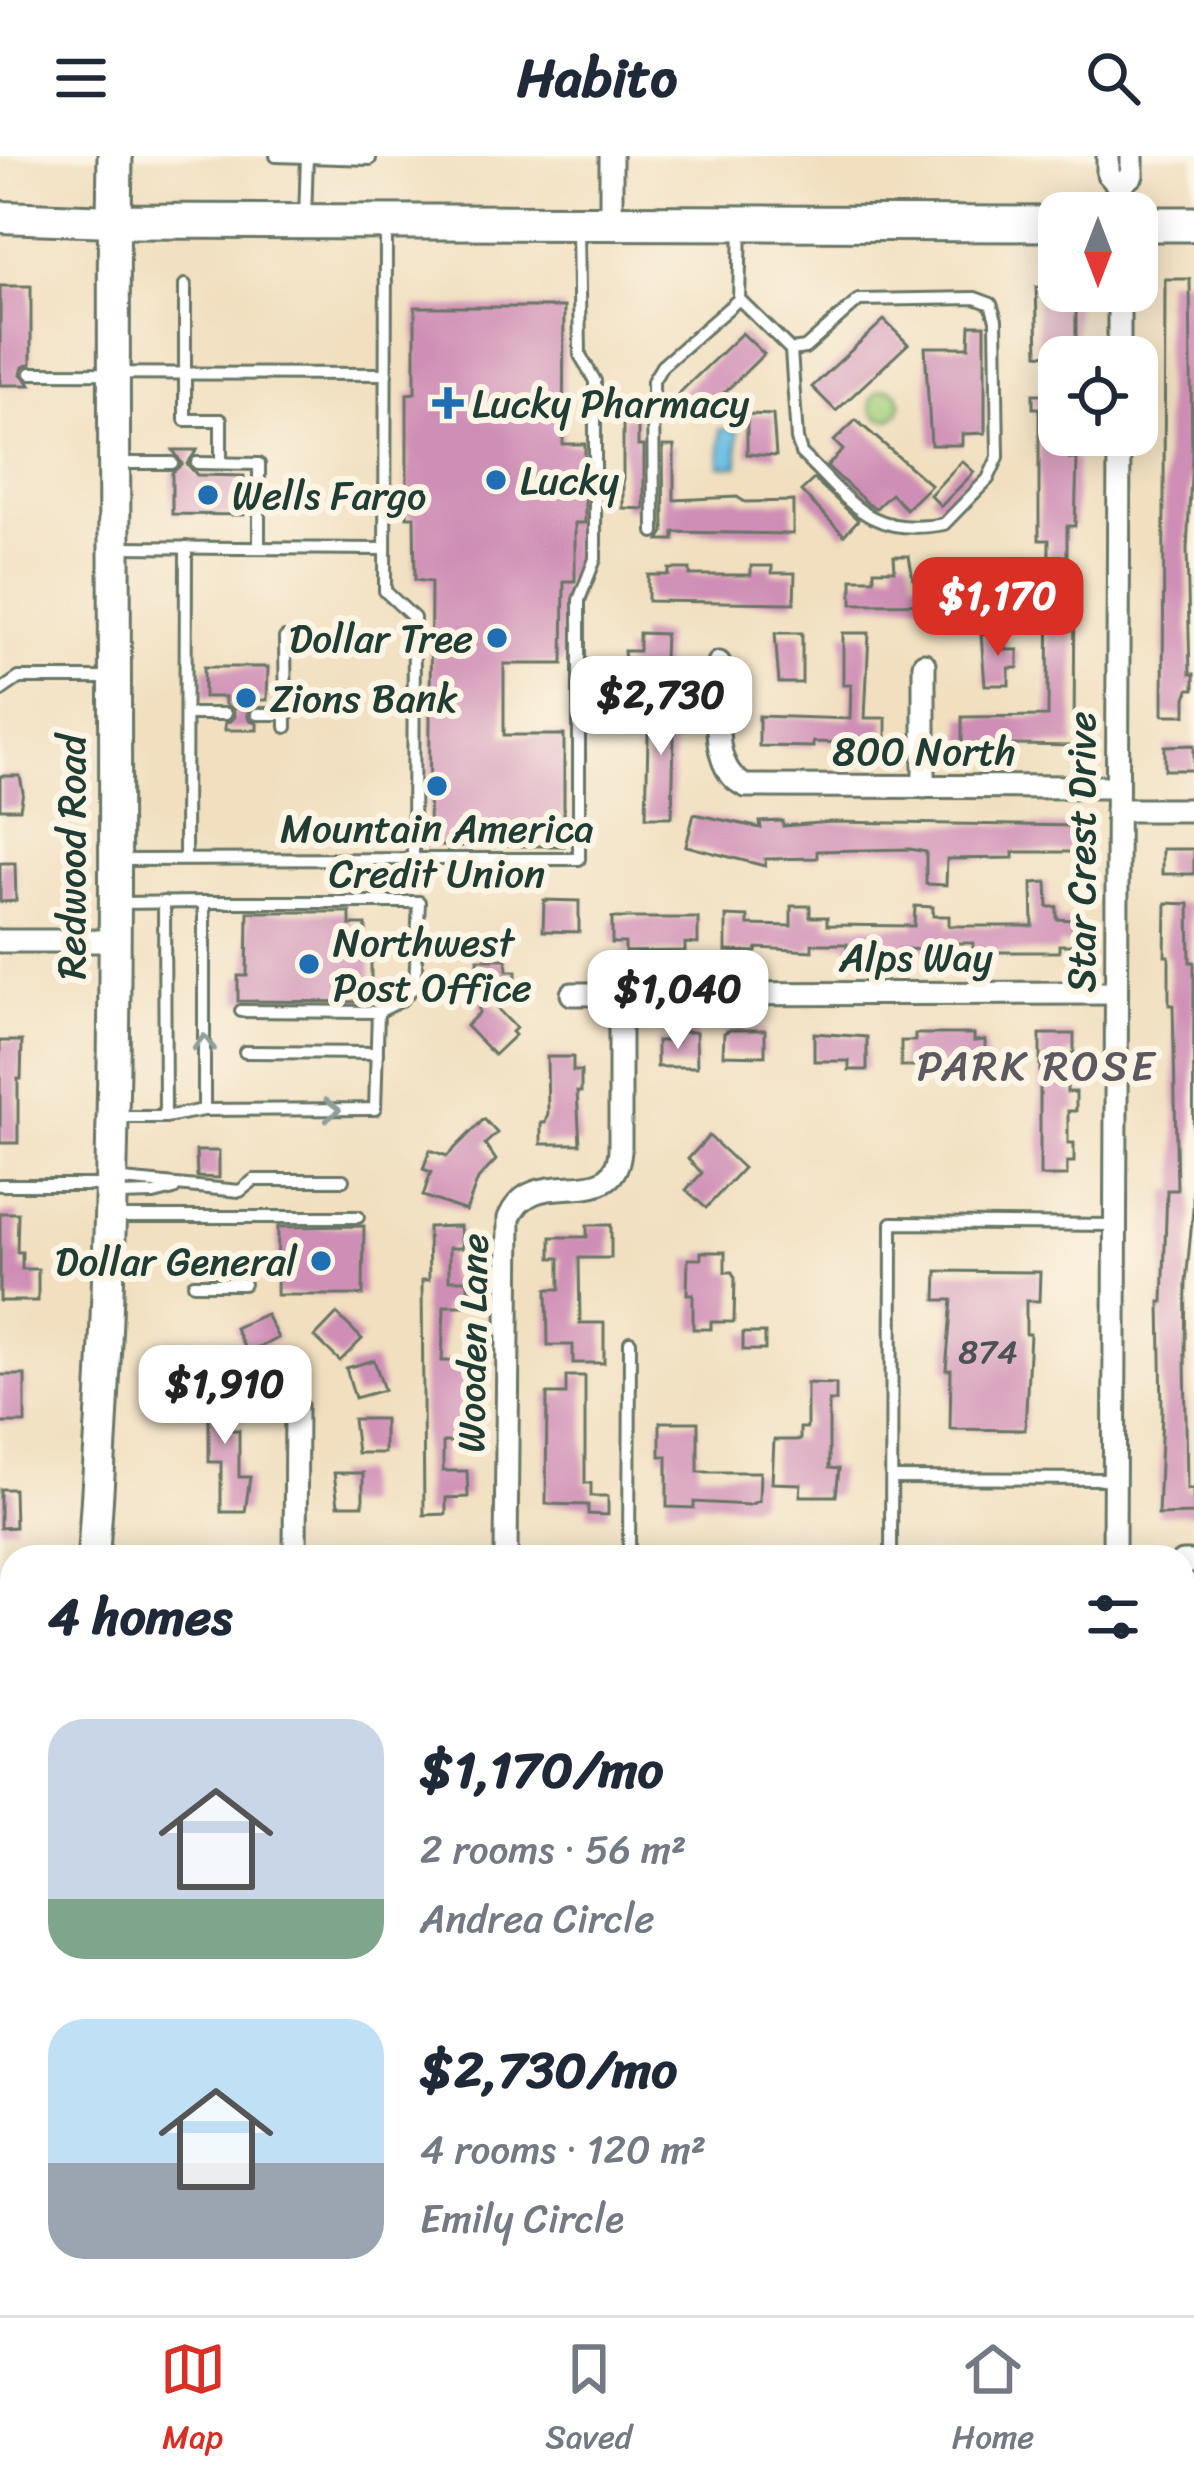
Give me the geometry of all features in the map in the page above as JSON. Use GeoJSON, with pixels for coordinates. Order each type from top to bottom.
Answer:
{"type":"FeatureCollection","features":[{"type":"Feature","properties":{"kind":"main road","name":"Redwood Road"},"geometry":{"type":"LineString","coordinates":[[94,1545],[109,1339],[112,1194],[115,156]]}},
{"type":"Feature","properties":{"kind":"main road"},"geometry":{"type":"LineString","coordinates":[[0,218],[386,224],[1038,224]]}},
{"type":"Feature","properties":{"kind":"main road"},"geometry":{"type":"LineString","coordinates":[[1158,224],[1194,224]]}},
{"type":"Feature","properties":{"kind":"street"},"geometry":{"type":"LineString","coordinates":[[594,224],[611,156]]}},
{"type":"Feature","properties":{"kind":"street"},"geometry":{"type":"LineString","coordinates":[[1108,156],[1108,174],[1119,192]]}},
{"type":"Feature","properties":{"kind":"street"},"geometry":{"type":"LineString","coordinates":[[1119,186],[1132,175],[1132,156]]}},
{"type":"Feature","properties":{"kind":"street","name":"Star Crest Drive"},"geometry":{"type":"LineString","coordinates":[[1114,1545],[1119,456]]}},
{"type":"Feature","properties":{"kind":"street","name":"800 North"},"geometry":{"type":"LineString","coordinates":[[719,664],[722,761],[732,779],[754,787],[924,787],[1117,798],[1194,810]]}},
{"type":"Feature","properties":{"kind":"street"},"geometry":{"type":"LineString","coordinates":[[924,664],[924,787]]}},
{"type":"Feature","properties":{"kind":"street"},"geometry":{"type":"LineString","coordinates":[[0,941],[113,941]]}},
{"type":"Feature","properties":{"kind":"street","name":"Alps Way"},"geometry":{"type":"LineString","coordinates":[[572,994],[1116,993]]}},
{"type":"Feature","properties":{"kind":"street","name":"Wooden Lane"},"geometry":{"type":"LineString","coordinates":[[506,1545],[508,1218],[519,1200],[536,1189],[595,1186],[616,1169],[620,994]]}},
{"type":"Feature","properties":{"kind":"street"},"geometry":{"type":"LineString","coordinates":[[295,1545],[296,1405]]}},
{"type":"Feature","properties":{"kind":"lane"},"geometry":{"type":"LineString","coordinates":[[276,156],[370,156]]}},
{"type":"Feature","properties":{"kind":"lane"},"geometry":{"type":"LineString","coordinates":[[305,222],[307,157]]}},
{"type":"Feature","properties":{"kind":"lane"},"geometry":{"type":"LineString","coordinates":[[386,224],[385,591],[414,618],[413,859]]}},
{"type":"Feature","properties":{"kind":"lane"},"geometry":{"type":"LineString","coordinates":[[113,860],[579,860],[579,600],[596,559],[595,381],[580,355],[594,224]]}},
{"type":"Feature","properties":{"kind":"lane"},"geometry":{"type":"LineString","coordinates":[[741,224],[739,299],[790,350],[801,453],[871,520],[896,528],[944,524],[994,470],[998,457],[996,320],[991,304],[976,298],[859,300],[805,348],[790,350]]}},
{"type":"Feature","properties":{"kind":"lane"},"geometry":{"type":"LineString","coordinates":[[185,285],[185,421],[221,421],[221,464]]}},
{"type":"Feature","properties":{"kind":"lane"},"geometry":{"type":"LineString","coordinates":[[654,532],[652,381],[662,366],[739,299]]}},
{"type":"Feature","properties":{"kind":"lane"},"geometry":{"type":"LineString","coordinates":[[31,374],[386,374]]}},
{"type":"Feature","properties":{"kind":"lane"},"geometry":{"type":"LineString","coordinates":[[114,463],[172,463]]}},
{"type":"Feature","properties":{"kind":"lane"},"geometry":{"type":"LineString","coordinates":[[197,464],[259,464],[259,548]]}},
{"type":"Feature","properties":{"kind":"lane"},"geometry":{"type":"LineString","coordinates":[[114,547],[386,549]]}},
{"type":"Feature","properties":{"kind":"lane"},"geometry":{"type":"LineString","coordinates":[[185,859],[186,547]]}},
{"type":"Feature","properties":{"kind":"lane"},"geometry":{"type":"LineString","coordinates":[[257,714],[286,720],[285,638]]}},
{"type":"Feature","properties":{"kind":"lane"},"geometry":{"type":"LineString","coordinates":[[0,692],[20,678],[114,678]]}},
{"type":"Feature","properties":{"kind":"lane"},"geometry":{"type":"LineString","coordinates":[[186,714],[225,714]]}},
{"type":"Feature","properties":{"kind":"lane"},"geometry":{"type":"LineString","coordinates":[[164,902],[165,1117]]}},
{"type":"Feature","properties":{"kind":"lane"},"geometry":{"type":"LineString","coordinates":[[204,902],[204,1110]]}},
{"type":"Feature","properties":{"kind":"lane"},"geometry":{"type":"LineString","coordinates":[[113,903],[419,902],[415,986],[400,1001],[378,1012],[242,1011]]}},
{"type":"Feature","properties":{"kind":"lane"},"geometry":{"type":"LineString","coordinates":[[113,1117],[165,1117],[204,1110],[375,1109],[378,1012]]}},
{"type":"Feature","properties":{"kind":"lane"},"geometry":{"type":"LineString","coordinates":[[245,1052],[377,1053]]}},
{"type":"Feature","properties":{"kind":"lane"},"geometry":{"type":"LineString","coordinates":[[112,1194],[178,1188],[240,1191],[254,1180],[344,1180]]}},
{"type":"Feature","properties":{"kind":"lane"},"geometry":{"type":"LineString","coordinates":[[0,1185],[358,1217]]}},
{"type":"Feature","properties":{"kind":"lane"},"geometry":{"type":"LineString","coordinates":[[892,1545],[892,1223],[1115,1225]]}},
{"type":"Feature","properties":{"kind":"lane"},"geometry":{"type":"LineString","coordinates":[[194,1284],[244,1284]]}},
{"type":"Feature","properties":{"kind":"lane"},"geometry":{"type":"LineString","coordinates":[[629,1545],[630,1342]]}},
{"type":"Feature","properties":{"kind":"lane"},"geometry":{"type":"LineString","coordinates":[[892,1478],[1114,1480]]}},
{"type":"Feature","properties":{"kind":"green space"},"geometry":{"type":"Polygon","coordinates":[[[886,389],[897,393],[901,404],[897,415],[886,419],[875,415],[871,404],[875,393],[886,389]]]}},
{"type":"Feature","properties":{"kind":"water"},"geometry":{"type":"Polygon","coordinates":[[[720,429],[738,430],[738,466],[720,466],[720,429]]]}},
{"type":"Feature","properties":{"kind":"building"},"geometry":{"type":"Polygon","coordinates":[[[1165,279],[1190,279],[1192,456],[1187,549],[1194,689],[1189,689],[1186,698],[1186,715],[1163,715],[1165,279]]]}},
{"type":"Feature","properties":{"kind":"building"},"geometry":{"type":"Polygon","coordinates":[[[0,286],[31,286],[31,363],[21,374],[31,385],[0,385],[0,286]]]}},
{"type":"Feature","properties":{"kind":"building"},"geometry":{"type":"Polygon","coordinates":[[[1036,287],[1038,312],[1076,312],[1076,336],[1038,336],[1038,354],[1036,287]]]}},
{"type":"Feature","properties":{"kind":"building"},"geometry":{"type":"Polygon","coordinates":[[[415,307],[564,307],[563,444],[585,444],[585,523],[575,523],[575,581],[564,581],[563,664],[504,664],[504,735],[564,735],[564,846],[429,846],[431,582],[415,580],[414,517],[407,517],[407,394],[415,393],[415,307]]]}},
{"type":"Feature","properties":{"kind":"building"},"geometry":{"type":"Polygon","coordinates":[[[884,320],[908,344],[836,411],[812,387],[884,320]]]}},
{"type":"Feature","properties":{"kind":"building"},"geometry":{"type":"Polygon","coordinates":[[[970,325],[985,325],[985,433],[962,434],[962,445],[931,445],[925,347],[969,347],[970,325]]]}},
{"type":"Feature","properties":{"kind":"building"},"geometry":{"type":"Polygon","coordinates":[[[742,333],[764,354],[695,421],[673,399],[742,333]]]}},
{"type":"Feature","properties":{"kind":"building"},"geometry":{"type":"Polygon","coordinates":[[[747,414],[773,415],[776,456],[747,454],[747,414]]]}},
{"type":"Feature","properties":{"kind":"building"},"geometry":{"type":"Polygon","coordinates":[[[623,416],[638,416],[638,446],[644,446],[644,509],[623,508],[623,416]]]}},
{"type":"Feature","properties":{"kind":"building"},"geometry":{"type":"Polygon","coordinates":[[[856,420],[931,485],[906,509],[891,494],[876,508],[868,504],[827,466],[843,450],[834,441],[856,420]]]}},
{"type":"Feature","properties":{"kind":"building"},"geometry":{"type":"Polygon","coordinates":[[[663,446],[674,446],[674,500],[793,501],[793,534],[674,532],[674,540],[659,540],[664,532],[663,446]]]}},
{"type":"Feature","properties":{"kind":"building","name":"Wells Fargo"},"geometry":{"type":"Polygon","coordinates":[[[173,450],[197,450],[187,464],[197,475],[244,476],[244,515],[172,514],[172,473],[182,464],[173,450]]]}},
{"type":"Feature","properties":{"kind":"building"},"geometry":{"type":"Polygon","coordinates":[[[1039,456],[1070,456],[1077,459],[1075,526],[1067,526],[1067,562],[1075,563],[1074,746],[962,744],[962,717],[1048,716],[1049,540],[1039,540],[1039,456]]]}},
{"type":"Feature","properties":{"kind":"building"},"geometry":{"type":"Polygon","coordinates":[[[962,461],[974,472],[941,506],[930,495],[962,461]]]}},
{"type":"Feature","properties":{"kind":"building"},"geometry":{"type":"Polygon","coordinates":[[[814,479],[858,520],[844,535],[801,491],[814,479]]]}},
{"type":"Feature","properties":{"kind":"building"},"geometry":{"type":"Polygon","coordinates":[[[894,556],[909,556],[913,579],[977,577],[976,568],[999,568],[1000,603],[852,604],[852,579],[874,579],[874,570],[895,570],[894,556]]]}},
{"type":"Feature","properties":{"kind":"building"},"geometry":{"type":"Polygon","coordinates":[[[751,566],[772,566],[772,573],[795,573],[794,603],[648,601],[648,575],[690,569],[690,575],[751,575],[751,566]]]}},
{"type":"Feature","properties":{"kind":"building"},"geometry":{"type":"Polygon","coordinates":[[[639,633],[665,634],[663,685],[627,685],[624,651],[639,651],[639,633]]]}},
{"type":"Feature","properties":{"kind":"building"},"geometry":{"type":"Polygon","coordinates":[[[775,633],[802,633],[802,683],[779,683],[775,633]]]}},
{"type":"Feature","properties":{"kind":"building"},"geometry":{"type":"Polygon","coordinates":[[[843,633],[869,633],[865,718],[886,718],[886,744],[759,746],[759,716],[850,719],[851,685],[843,685],[843,633]]]}},
{"type":"Feature","properties":{"kind":"building"},"geometry":{"type":"Polygon","coordinates":[[[981,634],[1006,634],[1006,650],[1018,650],[1018,668],[1009,668],[1009,685],[985,685],[981,634]]]}},
{"type":"Feature","properties":{"kind":"building","name":"Zions Bank"},"geometry":{"type":"Polygon","coordinates":[[[204,667],[268,667],[267,700],[257,700],[247,713],[257,730],[225,730],[234,710],[225,704],[225,697],[204,697],[204,667]]]}},
{"type":"Feature","properties":{"kind":"building"},"geometry":{"type":"Polygon","coordinates":[[[649,699],[675,699],[672,817],[646,817],[649,699]]]}},
{"type":"Feature","properties":{"kind":"building"},"geometry":{"type":"Polygon","coordinates":[[[1194,745],[1194,770],[1165,770],[1165,746],[1194,745]]]}},
{"type":"Feature","properties":{"kind":"building"},"geometry":{"type":"Polygon","coordinates":[[[0,776],[20,776],[20,809],[0,809],[0,776]]]}},
{"type":"Feature","properties":{"kind":"building"},"geometry":{"type":"Polygon","coordinates":[[[694,814],[761,828],[760,822],[783,821],[783,826],[831,822],[1075,826],[1074,852],[947,859],[946,885],[926,884],[926,852],[910,849],[817,851],[817,858],[765,859],[765,866],[686,846],[694,814]]]}},
{"type":"Feature","properties":{"kind":"building"},"geometry":{"type":"Polygon","coordinates":[[[1162,849],[1194,849],[1194,874],[1162,874],[1162,849]]]}},
{"type":"Feature","properties":{"kind":"building"},"geometry":{"type":"Polygon","coordinates":[[[0,863],[15,863],[16,901],[0,902],[0,863]]]}},
{"type":"Feature","properties":{"kind":"building"},"geometry":{"type":"Polygon","coordinates":[[[1047,882],[1048,907],[1057,907],[1057,919],[1073,920],[1073,945],[1059,945],[1059,952],[973,952],[973,943],[936,943],[936,950],[899,949],[899,953],[847,951],[847,944],[812,944],[812,951],[726,951],[726,916],[748,917],[748,925],[791,926],[791,906],[810,906],[810,917],[827,917],[827,925],[914,926],[915,906],[933,907],[933,916],[949,916],[949,926],[1033,926],[1032,883],[1047,882]]]}},
{"type":"Feature","properties":{"kind":"building"},"geometry":{"type":"Polygon","coordinates":[[[544,900],[579,901],[579,932],[543,931],[544,900]]]}},
{"type":"Feature","properties":{"kind":"building"},"geometry":{"type":"Polygon","coordinates":[[[1166,903],[1189,904],[1190,962],[1194,962],[1193,1210],[1185,1354],[1187,1489],[1193,1489],[1194,1514],[1158,1515],[1160,1302],[1167,1190],[1177,1190],[1166,903]]]}},
{"type":"Feature","properties":{"kind":"building","name":"Northwest Post Office"},"geometry":{"type":"Polygon","coordinates":[[[248,912],[350,912],[350,925],[366,925],[371,1002],[238,1001],[238,976],[247,976],[248,912]]]}},
{"type":"Feature","properties":{"kind":"building"},"geometry":{"type":"Polygon","coordinates":[[[612,918],[698,918],[698,944],[685,943],[685,951],[625,952],[625,943],[612,943],[612,918]]]}},
{"type":"Feature","properties":{"kind":"building"},"geometry":{"type":"Polygon","coordinates":[[[478,959],[506,959],[507,971],[516,971],[516,992],[482,993],[516,1028],[515,1035],[494,1055],[466,1026],[479,1013],[478,959]]]}},
{"type":"Feature","properties":{"kind":"building"},"geometry":{"type":"Polygon","coordinates":[[[765,1030],[765,1056],[723,1055],[724,1033],[765,1030]]]}},
{"type":"Feature","properties":{"kind":"building"},"geometry":{"type":"Polygon","coordinates":[[[677,1032],[696,1032],[697,1067],[657,1067],[657,1041],[677,1041],[677,1032]]]}},
{"type":"Feature","properties":{"kind":"building"},"geometry":{"type":"Polygon","coordinates":[[[814,1033],[867,1037],[867,1070],[849,1070],[849,1061],[814,1061],[814,1033]]]}},
{"type":"Feature","properties":{"kind":"building"},"geometry":{"type":"Polygon","coordinates":[[[915,1034],[974,1034],[974,1041],[985,1040],[986,1066],[901,1066],[901,1041],[915,1041],[915,1034]]]}},
{"type":"Feature","properties":{"kind":"building"},"geometry":{"type":"Polygon","coordinates":[[[1040,1034],[1074,1034],[1074,1053],[1067,1053],[1067,1092],[1076,1092],[1076,1111],[1068,1111],[1068,1143],[1074,1143],[1074,1162],[1067,1162],[1067,1176],[1040,1176],[1040,1034]]]}},
{"type":"Feature","properties":{"kind":"building"},"geometry":{"type":"Polygon","coordinates":[[[0,1041],[22,1041],[18,1143],[0,1143],[0,1041]]]}},
{"type":"Feature","properties":{"kind":"building"},"geometry":{"type":"Polygon","coordinates":[[[547,1057],[573,1057],[573,1071],[581,1071],[581,1092],[577,1092],[580,1144],[541,1144],[541,1123],[548,1113],[547,1057]]]}},
{"type":"Feature","properties":{"kind":"building"},"geometry":{"type":"Polygon","coordinates":[[[484,1119],[497,1133],[485,1144],[496,1160],[478,1179],[466,1211],[423,1196],[431,1172],[423,1169],[430,1150],[447,1156],[484,1119]]]}},
{"type":"Feature","properties":{"kind":"building"},"geometry":{"type":"Polygon","coordinates":[[[709,1136],[743,1168],[706,1208],[686,1190],[702,1173],[688,1159],[709,1136]]]}},
{"type":"Feature","properties":{"kind":"building"},"geometry":{"type":"Polygon","coordinates":[[[196,1151],[219,1151],[219,1178],[197,1177],[196,1151]]]}},
{"type":"Feature","properties":{"kind":"building"},"geometry":{"type":"Polygon","coordinates":[[[0,1213],[18,1213],[17,1252],[22,1252],[22,1269],[38,1269],[38,1301],[0,1301],[0,1213]]]}},
{"type":"Feature","properties":{"kind":"building"},"geometry":{"type":"Polygon","coordinates":[[[587,1225],[611,1225],[611,1258],[579,1258],[580,1323],[604,1323],[604,1363],[573,1363],[573,1345],[548,1345],[547,1289],[560,1289],[560,1258],[551,1258],[551,1237],[587,1237],[587,1225]]]}},
{"type":"Feature","properties":{"kind":"building","name":"Dollar General"},"geometry":{"type":"Polygon","coordinates":[[[364,1226],[363,1295],[277,1295],[278,1227],[364,1226]]]}},
{"type":"Feature","properties":{"kind":"building"},"geometry":{"type":"Polygon","coordinates":[[[460,1226],[462,1248],[449,1248],[449,1280],[468,1280],[468,1306],[444,1306],[442,1361],[465,1361],[466,1442],[443,1442],[443,1471],[467,1471],[468,1497],[446,1498],[446,1514],[424,1515],[422,1280],[429,1280],[428,1227],[460,1226]]]}},
{"type":"Feature","properties":{"kind":"building"},"geometry":{"type":"Polygon","coordinates":[[[701,1252],[725,1252],[725,1272],[732,1272],[735,1278],[734,1322],[711,1322],[711,1329],[693,1329],[693,1294],[687,1294],[688,1259],[701,1259],[701,1252]]]}},
{"type":"Feature","properties":{"kind":"building"},"geometry":{"type":"Polygon","coordinates":[[[937,1271],[1040,1272],[1039,1301],[1026,1301],[1026,1334],[1030,1334],[1025,1430],[950,1429],[951,1370],[946,1370],[952,1300],[936,1300],[937,1271]]]}},
{"type":"Feature","properties":{"kind":"building"},"geometry":{"type":"Polygon","coordinates":[[[266,1314],[278,1338],[247,1353],[235,1328],[266,1314]]]}},
{"type":"Feature","properties":{"kind":"building"},"geometry":{"type":"Polygon","coordinates":[[[337,1314],[362,1339],[340,1361],[315,1337],[337,1314]]]}},
{"type":"Feature","properties":{"kind":"building"},"geometry":{"type":"Polygon","coordinates":[[[743,1333],[765,1333],[765,1350],[743,1350],[743,1333]]]}},
{"type":"Feature","properties":{"kind":"building"},"geometry":{"type":"Polygon","coordinates":[[[374,1360],[384,1390],[355,1398],[346,1368],[374,1360]]]}},
{"type":"Feature","properties":{"kind":"building"},"geometry":{"type":"Polygon","coordinates":[[[0,1375],[25,1375],[25,1423],[0,1423],[0,1375]]]}},
{"type":"Feature","properties":{"kind":"building"},"geometry":{"type":"Polygon","coordinates":[[[566,1376],[585,1376],[585,1483],[591,1483],[591,1496],[608,1496],[608,1515],[588,1514],[588,1505],[546,1504],[547,1394],[566,1394],[566,1376]]]}},
{"type":"Feature","properties":{"kind":"building"},"geometry":{"type":"Polygon","coordinates":[[[807,1383],[836,1384],[836,1401],[829,1401],[829,1468],[839,1469],[836,1496],[800,1496],[801,1484],[772,1483],[774,1440],[800,1440],[800,1428],[807,1428],[807,1383]]]}},
{"type":"Feature","properties":{"kind":"building"},"geometry":{"type":"Polygon","coordinates":[[[200,1385],[230,1385],[230,1430],[239,1430],[239,1477],[250,1477],[245,1512],[221,1512],[221,1462],[209,1462],[209,1411],[200,1411],[200,1385]]]}},
{"type":"Feature","properties":{"kind":"building"},"geometry":{"type":"Polygon","coordinates":[[[353,1419],[384,1419],[384,1453],[357,1453],[353,1419]]]}},
{"type":"Feature","properties":{"kind":"building"},"geometry":{"type":"Polygon","coordinates":[[[660,1422],[698,1422],[698,1472],[760,1472],[759,1501],[667,1507],[667,1456],[660,1456],[660,1422]]]}},
{"type":"Feature","properties":{"kind":"building"},"geometry":{"type":"Polygon","coordinates":[[[334,1473],[363,1473],[363,1505],[338,1505],[334,1473]]]}},
{"type":"Feature","properties":{"kind":"building"},"geometry":{"type":"Polygon","coordinates":[[[0,1489],[14,1489],[15,1527],[0,1528],[0,1489]]]}},
{"type":"Feature","properties":{"kind":"place","name":"Lucky Pharmacy"},"geometry":{"type":"Point","coordinates":[448,403]}},
{"type":"Feature","properties":{"kind":"place","name":"Lucky"},"geometry":{"type":"Point","coordinates":[496,480]}},
{"type":"Feature","properties":{"kind":"place","name":"Wells Fargo"},"geometry":{"type":"Point","coordinates":[208,495]}},
{"type":"Feature","properties":{"kind":"place","name":"Dollar Tree"},"geometry":{"type":"Point","coordinates":[497,638]}},
{"type":"Feature","properties":{"kind":"place","name":"Zions Bank"},"geometry":{"type":"Point","coordinates":[246,698]}},
{"type":"Feature","properties":{"kind":"place","name":"Mountain America Credit Union"},"geometry":{"type":"Point","coordinates":[437,786]}},
{"type":"Feature","properties":{"kind":"place","name":"Northwest Post Office"},"geometry":{"type":"Point","coordinates":[309,964]}},
{"type":"Feature","properties":{"kind":"place","name":"Dollar General"},"geometry":{"type":"Point","coordinates":[321,1261]}},
{"type":"Feature","properties":{"kind":"district","name":"PARK ROSE"},"geometry":{"type":"Point","coordinates":[1037,1065]}}]}
